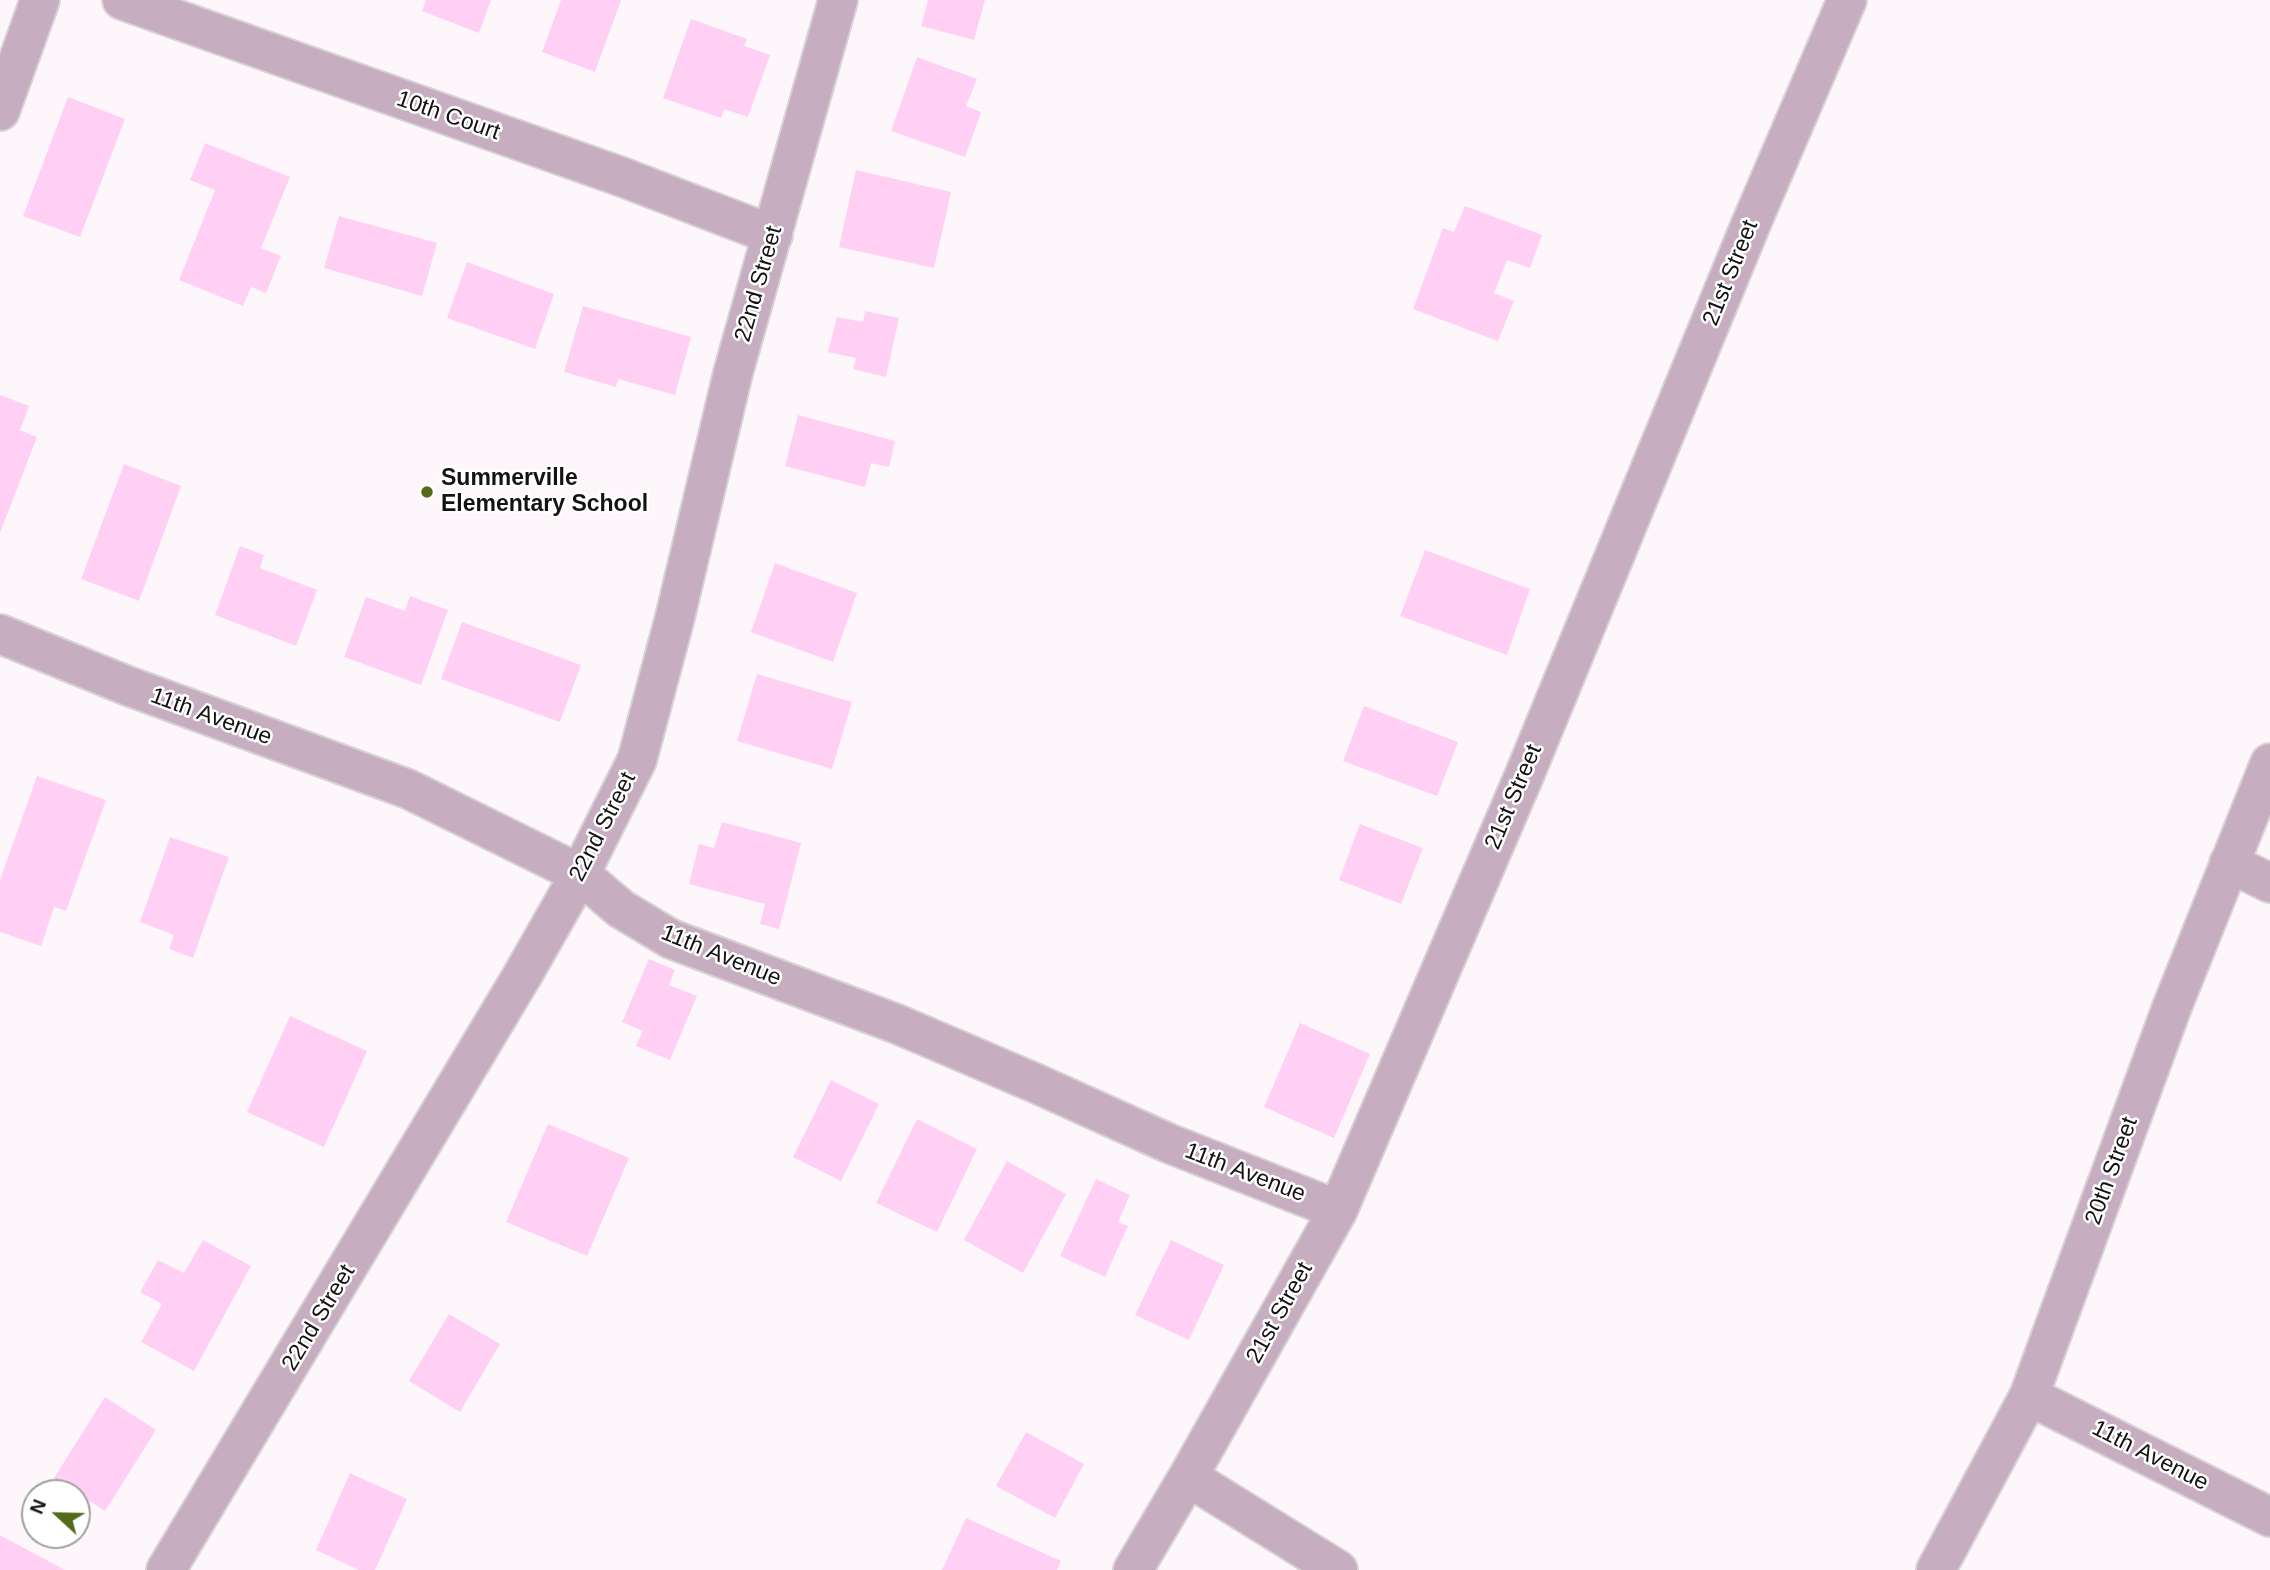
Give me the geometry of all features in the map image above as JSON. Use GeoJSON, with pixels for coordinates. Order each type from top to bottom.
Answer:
{"type":"FeatureCollection","features":[{"type":"Feature","properties":{"kind":"street"},"geometry":{"type":"LineString","coordinates":[[0,111],[40,0]]}},
{"type":"Feature","properties":{"kind":"street","name":"10th Court"},"geometry":{"type":"LineString","coordinates":[[122,0],[622,177],[774,235]]}},
{"type":"Feature","properties":{"kind":"street","name":"22nd Street"},"geometry":{"type":"LineString","coordinates":[[166,1570],[373,1229],[445,1102],[522,976],[580,874],[637,760],[675,617],[733,373],[838,0]]}},
{"type":"Feature","properties":{"kind":"street","name":"21st Street"},"geometry":{"type":"LineString","coordinates":[[1133,1570],[1338,1210],[1524,776],[1751,224],[1847,0]]}},
{"type":"Feature","properties":{"kind":"street","name":"11th Avenue"},"geometry":{"type":"LineString","coordinates":[[0,634],[128,687],[408,789],[580,874],[621,909],[671,939],[897,1024],[1168,1143],[1338,1210]]}},
{"type":"Feature","properties":{"kind":"street","name":"20th Street"},"geometry":{"type":"LineString","coordinates":[[1936,1570],[2029,1396],[2172,1007],[2270,763]]}},
{"type":"Feature","properties":{"kind":"street"},"geometry":{"type":"LineString","coordinates":[[2229,863],[2270,883]]}},
{"type":"Feature","properties":{"kind":"street","name":"11th Avenue"},"geometry":{"type":"LineString","coordinates":[[2029,1396],[2270,1517]]}},
{"type":"Feature","properties":{"kind":"street"},"geometry":{"type":"LineString","coordinates":[[1188,1477],[1338,1570]]}},
{"type":"Feature","properties":{"kind":"building"},"geometry":{"type":"Polygon","coordinates":[[[426,0],[491,0],[479,33],[422,11],[426,0]]]}},
{"type":"Feature","properties":{"kind":"building"},"geometry":{"type":"Polygon","coordinates":[[[561,0],[621,0],[595,72],[542,52],[561,0]]]}},
{"type":"Feature","properties":{"kind":"building"},"geometry":{"type":"Polygon","coordinates":[[[928,0],[985,0],[974,40],[921,26],[928,0]]]}},
{"type":"Feature","properties":{"kind":"building"},"geometry":{"type":"Polygon","coordinates":[[[691,19],[747,39],[744,46],[770,55],[748,117],[724,109],[721,118],[663,98],[691,19]]]}},
{"type":"Feature","properties":{"kind":"building"},"geometry":{"type":"Polygon","coordinates":[[[917,57],[977,79],[966,106],[981,112],[965,157],[891,131],[917,57]]]}},
{"type":"Feature","properties":{"kind":"building"},"geometry":{"type":"Polygon","coordinates":[[[68,97],[125,119],[80,237],[23,216],[68,97]]]}},
{"type":"Feature","properties":{"kind":"building"},"geometry":{"type":"Polygon","coordinates":[[[205,143],[290,177],[261,248],[281,256],[266,293],[251,287],[243,306],[179,280],[215,190],[190,180],[205,143]]]}},
{"type":"Feature","properties":{"kind":"building"},"geometry":{"type":"Polygon","coordinates":[[[856,170],[951,192],[934,268],[839,247],[856,170]]]}},
{"type":"Feature","properties":{"kind":"building"},"geometry":{"type":"Polygon","coordinates":[[[1465,206],[1542,235],[1530,268],[1507,260],[1494,293],[1514,301],[1498,341],[1413,309],[1443,228],[1454,232],[1465,206]]]}},
{"type":"Feature","properties":{"kind":"building"},"geometry":{"type":"Polygon","coordinates":[[[339,216],[437,243],[422,296],[324,268],[339,216]]]}},
{"type":"Feature","properties":{"kind":"building"},"geometry":{"type":"Polygon","coordinates":[[[467,262],[554,294],[535,349],[447,318],[467,262]]]}},
{"type":"Feature","properties":{"kind":"building"},"geometry":{"type":"Polygon","coordinates":[[[583,306],[691,337],[675,395],[618,379],[616,387],[564,372],[583,306]]]}},
{"type":"Feature","properties":{"kind":"building"},"geometry":{"type":"Polygon","coordinates":[[[865,311],[899,318],[886,377],[853,369],[856,358],[828,352],[837,317],[863,322],[865,311]]]}},
{"type":"Feature","properties":{"kind":"building"},"geometry":{"type":"Polygon","coordinates":[[[0,395],[29,406],[20,430],[37,437],[0,533],[0,395]]]}},
{"type":"Feature","properties":{"kind":"building"},"geometry":{"type":"Polygon","coordinates":[[[798,415],[895,441],[889,467],[871,463],[865,487],[785,466],[798,415]]]}},
{"type":"Feature","properties":{"kind":"building"},"geometry":{"type":"Polygon","coordinates":[[[124,464],[181,486],[139,601],[81,579],[124,464]]]}},
{"type":"Feature","properties":{"kind":"building"},"geometry":{"type":"Polygon","coordinates":[[[240,546],[264,555],[260,568],[317,590],[296,646],[215,615],[240,546]]]}},
{"type":"Feature","properties":{"kind":"building"},"geometry":{"type":"Polygon","coordinates":[[[1425,550],[1530,589],[1507,655],[1400,616],[1425,550]]]}},
{"type":"Feature","properties":{"kind":"building"},"geometry":{"type":"Polygon","coordinates":[[[775,563],[857,593],[833,662],[751,632],[775,563]]]}},
{"type":"Feature","properties":{"kind":"building"},"geometry":{"type":"Polygon","coordinates":[[[410,596],[448,610],[421,685],[344,657],[366,597],[405,611],[410,596]]]}},
{"type":"Feature","properties":{"kind":"building"},"geometry":{"type":"Polygon","coordinates":[[[462,622],[581,665],[560,722],[441,679],[462,622]]]}},
{"type":"Feature","properties":{"kind":"building"},"geometry":{"type":"Polygon","coordinates":[[[757,674],[852,702],[832,769],[737,741],[757,674]]]}},
{"type":"Feature","properties":{"kind":"building"},"geometry":{"type":"Polygon","coordinates":[[[1364,706],[1458,742],[1437,796],[1343,761],[1364,706]]]}},
{"type":"Feature","properties":{"kind":"building"},"geometry":{"type":"Polygon","coordinates":[[[37,776],[106,800],[66,911],[54,907],[41,946],[0,932],[0,880],[37,776]]]}},
{"type":"Feature","properties":{"kind":"building"},"geometry":{"type":"Polygon","coordinates":[[[722,822],[801,843],[779,929],[760,924],[765,904],[689,884],[699,844],[714,848],[722,822]]]}},
{"type":"Feature","properties":{"kind":"building"},"geometry":{"type":"Polygon","coordinates":[[[1360,824],[1423,848],[1401,904],[1339,880],[1360,824]]]}},
{"type":"Feature","properties":{"kind":"building"},"geometry":{"type":"Polygon","coordinates":[[[170,837],[229,857],[193,958],[169,949],[174,935],[140,922],[170,837]]]}},
{"type":"Feature","properties":{"kind":"building"},"geometry":{"type":"Polygon","coordinates":[[[649,959],[675,970],[669,985],[697,996],[670,1060],[636,1046],[643,1031],[622,1022],[649,959]]]}},
{"type":"Feature","properties":{"kind":"building"},"geometry":{"type":"Polygon","coordinates":[[[290,1016],[367,1051],[324,1147],[247,1112],[290,1016]]]}},
{"type":"Feature","properties":{"kind":"building"},"geometry":{"type":"Polygon","coordinates":[[[1300,1023],[1370,1054],[1334,1138],[1264,1107],[1300,1023]]]}},
{"type":"Feature","properties":{"kind":"building"},"geometry":{"type":"Polygon","coordinates":[[[831,1080],[879,1104],[841,1181],[793,1157],[831,1080]]]}},
{"type":"Feature","properties":{"kind":"building"},"geometry":{"type":"Polygon","coordinates":[[[917,1119],[977,1149],[937,1232],[876,1203],[917,1119]]]}},
{"type":"Feature","properties":{"kind":"building"},"geometry":{"type":"Polygon","coordinates":[[[548,1124],[629,1158],[587,1256],[506,1222],[548,1124]]]}},
{"type":"Feature","properties":{"kind":"building"},"geometry":{"type":"Polygon","coordinates":[[[1007,1161],[1066,1194],[1023,1273],[964,1240],[1007,1161]]]}},
{"type":"Feature","properties":{"kind":"building"},"geometry":{"type":"Polygon","coordinates":[[[1096,1179],[1130,1195],[1118,1222],[1128,1226],[1105,1277],[1060,1256],[1096,1179]]]}},
{"type":"Feature","properties":{"kind":"building"},"geometry":{"type":"Polygon","coordinates":[[[203,1240],[251,1266],[194,1371],[141,1342],[162,1304],[140,1292],[158,1260],[184,1273],[203,1240]]]}},
{"type":"Feature","properties":{"kind":"building"},"geometry":{"type":"Polygon","coordinates":[[[1171,1240],[1224,1265],[1189,1340],[1135,1315],[1171,1240]]]}},
{"type":"Feature","properties":{"kind":"building"},"geometry":{"type":"Polygon","coordinates":[[[449,1314],[500,1344],[460,1412],[409,1381],[449,1314]]]}},
{"type":"Feature","properties":{"kind":"building"},"geometry":{"type":"Polygon","coordinates":[[[105,1397],[156,1430],[105,1511],[91,1502],[91,1479],[54,1478],[105,1397]]]}},
{"type":"Feature","properties":{"kind":"building"},"geometry":{"type":"Polygon","coordinates":[[[1026,1432],[1084,1464],[1055,1518],[996,1486],[1026,1432]]]}},
{"type":"Feature","properties":{"kind":"building"},"geometry":{"type":"Polygon","coordinates":[[[350,1473],[407,1499],[375,1570],[359,1570],[316,1550],[350,1473]]]}},
{"type":"Feature","properties":{"kind":"building"},"geometry":{"type":"Polygon","coordinates":[[[966,1518],[1061,1561],[1057,1570],[942,1570],[966,1518]]]}},
{"type":"Feature","properties":{"kind":"building"},"geometry":{"type":"Polygon","coordinates":[[[0,1535],[21,1546],[21,1549],[26,1549],[65,1570],[0,1570],[0,1535]]]}},
{"type":"Feature","properties":{"kind":"place","name":"Summerville Elementary School"},"geometry":{"type":"Point","coordinates":[427,492]}}]}
